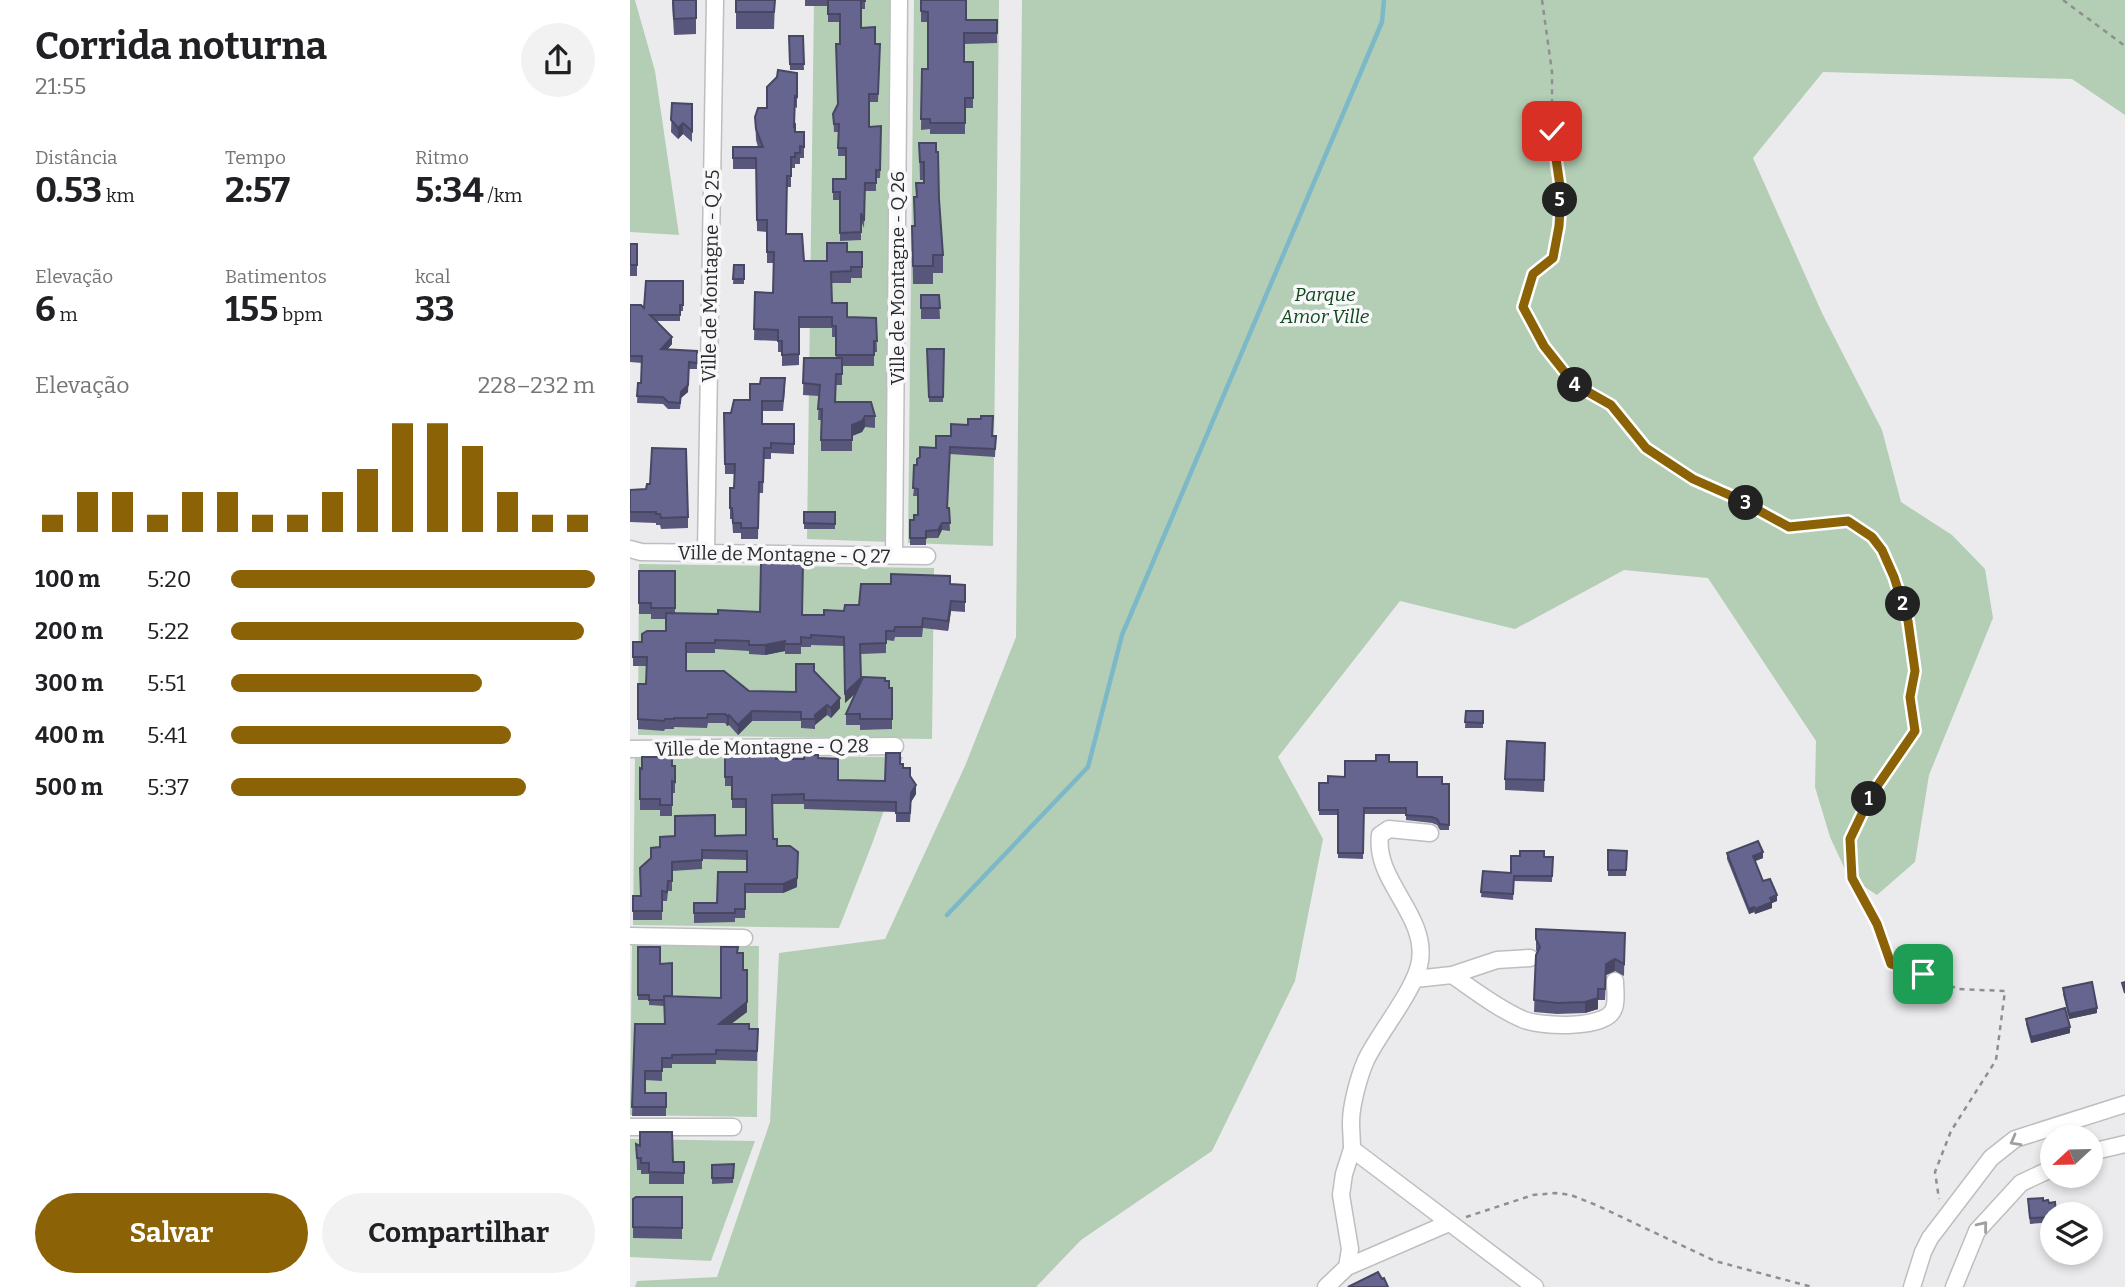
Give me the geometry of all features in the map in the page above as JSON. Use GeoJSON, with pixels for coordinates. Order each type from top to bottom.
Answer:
{"type":"FeatureCollection","features":[{"type":"Feature","properties":{"kind":"street","name":"Ville de Montagne - Q 25"},"geometry":{"type":"LineString","coordinates":[[706,552],[715,0]]}},
{"type":"Feature","properties":{"kind":"street","name":"Ville de Montagne - Q 26"},"geometry":{"type":"LineString","coordinates":[[894,556],[899,0]]}},
{"type":"Feature","properties":{"kind":"street","name":"Ville de Montagne - Q 27"},"geometry":{"type":"LineString","coordinates":[[634,553],[927,556]]}},
{"type":"Feature","properties":{"kind":"street","name":"Ville de Montagne - Q 28"},"geometry":{"type":"LineString","coordinates":[[630,749],[895,746]]}},
{"type":"Feature","properties":{"kind":"street"},"geometry":{"type":"LineString","coordinates":[[1347,1267],[1350,1249],[1341,1195],[1352,1149],[1351,1120],[1354,1101],[1365,1062],[1415,979],[1421,959],[1418,931],[1383,866],[1380,835],[1389,829],[1430,833]]}},
{"type":"Feature","properties":{"kind":"street"},"geometry":{"type":"LineString","coordinates":[[630,936],[744,937]]}},
{"type":"Feature","properties":{"kind":"street"},"geometry":{"type":"LineString","coordinates":[[1415,979],[1452,975],[1497,960],[1530,958]]}},
{"type":"Feature","properties":{"kind":"street"},"geometry":{"type":"LineString","coordinates":[[1452,975],[1524,1020],[1550,1024],[1585,1025],[1608,1017],[1614,1009],[1615,981]]}},
{"type":"Feature","properties":{"kind":"street"},"geometry":{"type":"LineString","coordinates":[[1912,1287],[1923,1252],[1942,1220],[1991,1158],[2015,1139],[2125,1104]]}},
{"type":"Feature","properties":{"kind":"street"},"geometry":{"type":"LineString","coordinates":[[630,1127],[733,1127]]}},
{"type":"Feature","properties":{"kind":"street"},"geometry":{"type":"LineString","coordinates":[[2104,1149],[2125,1144]]}},
{"type":"Feature","properties":{"kind":"street"},"geometry":{"type":"LineString","coordinates":[[1352,1149],[1535,1287]]}},
{"type":"Feature","properties":{"kind":"street"},"geometry":{"type":"LineString","coordinates":[[1954,1287],[1977,1231],[2021,1183],[2040,1174]]}},
{"type":"Feature","properties":{"kind":"street"},"geometry":{"type":"LineString","coordinates":[[1326,1287],[1347,1267],[1449,1223]]}},
{"type":"Feature","properties":{"kind":"path"},"geometry":{"type":"LineString","coordinates":[[1542,0],[1552,72],[1552,131],[1561,193],[1559,226],[1553,258],[1533,274],[1523,307],[1544,346],[1574,384],[1611,405],[1646,448],[1693,479],[1736,498],[1789,527],[1848,521],[1872,537],[1882,550],[1894,577],[1908,621],[1915,671],[1910,697],[1915,731],[1871,795],[1850,839],[1852,878],[1877,924],[1891,964],[1958,989],[2005,991],[1996,1060],[1951,1131],[1935,1172],[1942,1220]]}},
{"type":"Feature","properties":{"kind":"path"},"geometry":{"type":"LineString","coordinates":[[2063,0],[2125,46]]}},
{"type":"Feature","properties":{"kind":"path"},"geometry":{"type":"LineString","coordinates":[[1449,1223],[1533,1195],[1571,1195],[1715,1261],[1812,1287]]}},
{"type":"Feature","properties":{"kind":"green space"},"geometry":{"type":"Polygon","coordinates":[[[630,0],[635,0],[655,71],[679,235],[630,232],[630,0]]]}},
{"type":"Feature","properties":{"kind":"green space"},"geometry":{"type":"Polygon","coordinates":[[[814,0],[897,0],[890,542],[807,539],[814,0]]]}},
{"type":"Feature","properties":{"kind":"green space"},"geometry":{"type":"Polygon","coordinates":[[[914,0],[999,0],[993,546],[908,543],[914,0]]]}},
{"type":"Feature","properties":{"kind":"green space","name":"Parque Amor Ville"},"geometry":{"type":"Polygon","coordinates":[[[1022,0],[2125,0],[2125,115],[2072,79],[1823,72],[1753,158],[1822,313],[1882,430],[1901,502],[1952,535],[1985,569],[1993,618],[1929,775],[1915,862],[1877,895],[1848,876],[1830,837],[1815,787],[1816,741],[1708,578],[1624,570],[1515,629],[1400,601],[1278,757],[1323,839],[1295,981],[1212,1151],[1081,1240],[1036,1287],[635,1287],[637,1281],[717,1277],[770,1122],[779,953],[885,939],[965,766],[1016,637],[1022,0]]]}},
{"type":"Feature","properties":{"kind":"green space"},"geometry":{"type":"Polygon","coordinates":[[[639,564],[934,568],[932,739],[638,735],[639,564]]]}},
{"type":"Feature","properties":{"kind":"green space"},"geometry":{"type":"Polygon","coordinates":[[[635,755],[903,757],[839,928],[633,925],[635,755]]]}},
{"type":"Feature","properties":{"kind":"green space"},"geometry":{"type":"Polygon","coordinates":[[[632,944],[759,946],[757,1117],[630,1115],[632,944]]]}},
{"type":"Feature","properties":{"kind":"green space"},"geometry":{"type":"Polygon","coordinates":[[[630,1139],[755,1141],[711,1261],[630,1257],[630,1139]]]}},
{"type":"Feature","properties":{"kind":"building"},"geometry":{"type":"Polygon","coordinates":[[[673,0],[696,0],[696,18],[674,19],[673,0]]]}},
{"type":"Feature","properties":{"kind":"building"},"geometry":{"type":"Polygon","coordinates":[[[736,0],[775,0],[774,12],[736,12],[736,0]]]}},
{"type":"Feature","properties":{"kind":"building"},"geometry":{"type":"Polygon","coordinates":[[[828,0],[865,0],[861,1],[861,28],[875,27],[875,44],[880,44],[878,94],[869,94],[869,127],[881,126],[880,170],[876,170],[876,183],[865,183],[861,232],[840,233],[840,192],[833,192],[833,179],[846,179],[846,148],[838,148],[839,124],[834,124],[833,114],[838,104],[836,44],[840,44],[840,14],[828,14],[828,0]]]}},
{"type":"Feature","properties":{"kind":"building"},"geometry":{"type":"Polygon","coordinates":[[[921,0],[966,0],[966,20],[997,20],[997,33],[964,33],[964,62],[973,62],[973,98],[965,98],[965,123],[930,123],[930,119],[921,119],[922,69],[928,69],[928,12],[921,11],[921,0]]]}},
{"type":"Feature","properties":{"kind":"building"},"geometry":{"type":"Polygon","coordinates":[[[789,36],[803,36],[804,64],[790,64],[789,36]]]}},
{"type":"Feature","properties":{"kind":"building"},"geometry":{"type":"Polygon","coordinates":[[[778,70],[797,73],[794,126],[795,132],[804,132],[804,147],[800,146],[800,153],[791,157],[791,176],[787,176],[786,234],[802,234],[804,261],[827,261],[827,243],[847,243],[847,252],[862,252],[862,267],[851,267],[851,271],[831,272],[832,303],[847,303],[847,317],[876,318],[877,341],[874,341],[874,355],[836,355],[836,326],[832,326],[832,317],[799,317],[799,354],[782,355],[782,341],[778,341],[778,330],[754,329],[755,292],[773,293],[774,252],[767,252],[767,220],[757,220],[756,158],[733,158],[733,147],[763,147],[756,129],[755,117],[758,108],[767,108],[767,87],[777,77],[778,70]]]}},
{"type":"Feature","properties":{"kind":"building"},"geometry":{"type":"Polygon","coordinates":[[[672,103],[692,104],[692,131],[683,123],[678,128],[671,120],[672,103]]]}},
{"type":"Feature","properties":{"kind":"building"},"geometry":{"type":"Polygon","coordinates":[[[919,143],[936,143],[938,152],[943,255],[933,255],[933,266],[913,266],[914,197],[917,197],[916,183],[924,183],[924,162],[920,162],[919,143]]]}},
{"type":"Feature","properties":{"kind":"building"},"geometry":{"type":"Polygon","coordinates":[[[630,244],[637,244],[637,265],[630,265],[630,244]]]}},
{"type":"Feature","properties":{"kind":"building"},"geometry":{"type":"Polygon","coordinates":[[[734,265],[744,265],[744,279],[733,279],[734,265]]]}},
{"type":"Feature","properties":{"kind":"building"},"geometry":{"type":"Polygon","coordinates":[[[646,281],[683,281],[683,305],[680,305],[680,315],[650,315],[672,337],[661,349],[697,351],[697,363],[689,362],[688,385],[681,392],[680,403],[668,402],[663,397],[637,396],[638,383],[641,383],[642,356],[630,356],[630,305],[641,305],[644,308],[646,281]]]}},
{"type":"Feature","properties":{"kind":"building"},"geometry":{"type":"Polygon","coordinates":[[[921,295],[939,295],[940,308],[921,308],[921,295]]]}},
{"type":"Feature","properties":{"kind":"building"},"geometry":{"type":"Polygon","coordinates":[[[927,349],[944,349],[943,397],[929,397],[927,349]]]}},
{"type":"Feature","properties":{"kind":"building"},"geometry":{"type":"Polygon","coordinates":[[[804,358],[842,358],[842,374],[836,374],[835,402],[871,402],[875,416],[865,416],[862,421],[852,425],[852,440],[821,440],[822,409],[818,409],[820,385],[803,383],[804,358]]]}},
{"type":"Feature","properties":{"kind":"building"},"geometry":{"type":"Polygon","coordinates":[[[761,378],[785,378],[783,401],[762,401],[762,424],[794,424],[794,444],[771,443],[771,448],[764,448],[763,482],[759,482],[758,528],[741,528],[741,523],[733,523],[730,508],[730,488],[734,488],[735,464],[725,464],[724,413],[731,413],[734,400],[750,400],[750,384],[760,384],[761,378]]]}},
{"type":"Feature","properties":{"kind":"building"},"geometry":{"type":"Polygon","coordinates":[[[981,416],[993,416],[992,436],[996,436],[995,449],[950,447],[947,508],[950,523],[942,523],[938,530],[926,531],[926,538],[910,538],[910,520],[914,520],[914,515],[918,515],[918,489],[913,488],[914,465],[917,465],[917,459],[920,457],[920,447],[936,448],[936,436],[951,436],[951,424],[968,425],[968,419],[981,419],[981,416]]]}},
{"type":"Feature","properties":{"kind":"building"},"geometry":{"type":"Polygon","coordinates":[[[652,448],[686,449],[688,517],[661,518],[656,512],[630,512],[630,490],[646,489],[647,484],[650,484],[652,448]]]}},
{"type":"Feature","properties":{"kind":"building"},"geometry":{"type":"Polygon","coordinates":[[[804,512],[835,512],[835,524],[804,523],[804,512]]]}},
{"type":"Feature","properties":{"kind":"building"},"geometry":{"type":"Polygon","coordinates":[[[803,562],[802,615],[824,615],[824,610],[844,611],[845,605],[859,605],[861,584],[891,584],[891,574],[950,576],[950,584],[965,585],[965,602],[951,601],[948,621],[923,618],[922,627],[895,627],[894,631],[886,631],[886,643],[860,644],[861,678],[845,693],[844,637],[811,635],[811,638],[801,637],[801,644],[785,644],[785,641],[749,645],[749,641],[715,640],[715,643],[686,643],[686,671],[724,671],[749,691],[796,692],[796,664],[814,664],[814,671],[840,698],[831,708],[827,705],[815,715],[815,719],[801,719],[801,712],[752,711],[738,725],[725,714],[664,721],[638,719],[638,684],[646,684],[647,657],[633,657],[633,642],[642,642],[642,634],[647,631],[666,631],[666,613],[718,614],[718,610],[760,612],[761,563],[803,562]]]}},
{"type":"Feature","properties":{"kind":"building"},"geometry":{"type":"Polygon","coordinates":[[[639,571],[675,571],[675,608],[651,608],[651,603],[639,603],[639,571]]]}},
{"type":"Feature","properties":{"kind":"building"},"geometry":{"type":"Polygon","coordinates":[[[863,677],[885,678],[885,681],[889,681],[889,688],[892,688],[892,719],[860,719],[860,714],[846,714],[863,677]]]}},
{"type":"Feature","properties":{"kind":"building"},"geometry":{"type":"Polygon","coordinates":[[[1466,711],[1483,711],[1483,723],[1465,722],[1466,711]]]}},
{"type":"Feature","properties":{"kind":"building"},"geometry":{"type":"Polygon","coordinates":[[[1507,741],[1545,743],[1544,780],[1505,779],[1507,741]]]}},
{"type":"Feature","properties":{"kind":"building"},"geometry":{"type":"Polygon","coordinates":[[[886,753],[900,753],[900,764],[903,764],[903,768],[910,768],[910,776],[916,785],[911,793],[910,813],[896,813],[896,802],[804,800],[804,794],[772,795],[773,839],[777,839],[777,846],[790,846],[798,852],[797,878],[783,884],[745,884],[745,909],[735,909],[735,913],[694,913],[694,903],[717,903],[718,872],[747,872],[747,851],[702,850],[702,860],[672,862],[672,881],[668,881],[667,892],[662,891],[662,911],[633,911],[633,896],[641,896],[640,868],[651,858],[651,848],[660,847],[660,837],[675,836],[675,816],[715,815],[715,836],[746,835],[746,799],[732,799],[732,777],[725,777],[725,755],[804,759],[804,755],[818,755],[818,758],[838,759],[838,780],[885,781],[886,753]]]}},
{"type":"Feature","properties":{"kind":"building"},"geometry":{"type":"Polygon","coordinates":[[[1376,755],[1389,755],[1389,762],[1417,762],[1417,777],[1442,777],[1442,784],[1449,784],[1449,825],[1440,824],[1432,817],[1406,815],[1406,808],[1364,808],[1363,853],[1338,853],[1338,810],[1319,810],[1319,783],[1328,783],[1328,776],[1345,777],[1345,761],[1376,761],[1376,755]]]}},
{"type":"Feature","properties":{"kind":"building"},"geometry":{"type":"Polygon","coordinates":[[[642,757],[672,757],[675,782],[672,781],[672,805],[660,805],[660,799],[640,799],[642,757]]]}},
{"type":"Feature","properties":{"kind":"building"},"geometry":{"type":"Polygon","coordinates":[[[1758,841],[1763,852],[1753,856],[1763,881],[1770,879],[1777,895],[1770,898],[1772,902],[1749,909],[1727,853],[1758,841]]]}},
{"type":"Feature","properties":{"kind":"building"},"geometry":{"type":"Polygon","coordinates":[[[1608,850],[1627,851],[1626,870],[1608,870],[1608,850]]]}},
{"type":"Feature","properties":{"kind":"building"},"geometry":{"type":"Polygon","coordinates":[[[1520,851],[1544,851],[1544,857],[1553,857],[1552,876],[1514,876],[1513,894],[1481,892],[1483,871],[1511,873],[1511,856],[1520,856],[1520,851]]]}},
{"type":"Feature","properties":{"kind":"building"},"geometry":{"type":"Polygon","coordinates":[[[1536,929],[1625,933],[1624,964],[1615,959],[1606,964],[1605,989],[1598,989],[1598,998],[1585,1002],[1557,1003],[1534,1000],[1536,955],[1540,947],[1536,939],[1536,929]]]}},
{"type":"Feature","properties":{"kind":"building"},"geometry":{"type":"Polygon","coordinates":[[[638,947],[660,947],[660,964],[672,963],[672,996],[664,996],[664,1000],[649,1000],[649,995],[638,995],[638,947]]]}},
{"type":"Feature","properties":{"kind":"building"},"geometry":{"type":"Polygon","coordinates":[[[721,947],[738,947],[737,953],[743,953],[743,970],[747,970],[747,1002],[719,1024],[749,1024],[749,1029],[758,1029],[757,1051],[716,1050],[716,1054],[672,1055],[672,1058],[662,1058],[662,1071],[645,1071],[645,1093],[666,1093],[666,1107],[632,1107],[635,1024],[665,1024],[664,996],[721,998],[721,947]]]}},
{"type":"Feature","properties":{"kind":"building"},"geometry":{"type":"Polygon","coordinates":[[[2092,982],[2097,1008],[2069,1014],[2063,988],[2092,982]]]}},
{"type":"Feature","properties":{"kind":"building"},"geometry":{"type":"Polygon","coordinates":[[[2065,1008],[2070,1027],[2031,1037],[2026,1019],[2065,1008]]]}},
{"type":"Feature","properties":{"kind":"building"},"geometry":{"type":"Polygon","coordinates":[[[640,1132],[672,1132],[673,1162],[684,1162],[684,1173],[649,1172],[649,1163],[641,1163],[641,1158],[637,1158],[636,1144],[640,1146],[640,1132]]]}},
{"type":"Feature","properties":{"kind":"building"},"geometry":{"type":"Polygon","coordinates":[[[734,1164],[733,1178],[712,1178],[712,1165],[734,1164]]]}},
{"type":"Feature","properties":{"kind":"building"},"geometry":{"type":"Polygon","coordinates":[[[682,1197],[682,1228],[633,1227],[633,1199],[682,1197]]]}},
{"type":"Feature","properties":{"kind":"building"},"geometry":{"type":"Polygon","coordinates":[[[2028,1199],[2048,1200],[2049,1202],[2040,1202],[2040,1218],[2030,1218],[2028,1199]]]}},
{"type":"Feature","properties":{"kind":"building"},"geometry":{"type":"Polygon","coordinates":[[[1378,1272],[1388,1287],[1348,1287],[1378,1272]]]}},
{"type":"Feature","properties":{"kind":"waterway"},"geometry":{"type":"LineString","coordinates":[[947,915],[1088,767],[1122,635],[1382,22],[1384,0]]}},
{"type":"Feature","properties":{"kind":"route"},"geometry":{"type":"LineString","coordinates":[[1552,131],[1561,193],[1559,226],[1553,258],[1533,274],[1523,307],[1544,346],[1574,384],[1611,405],[1646,448],[1693,479],[1736,498],[1789,527],[1848,521],[1872,537],[1882,550],[1894,577],[1908,621],[1915,671],[1910,697],[1915,731],[1871,795],[1850,839],[1852,878],[1877,924],[1891,964],[1923,974]]}}]}
